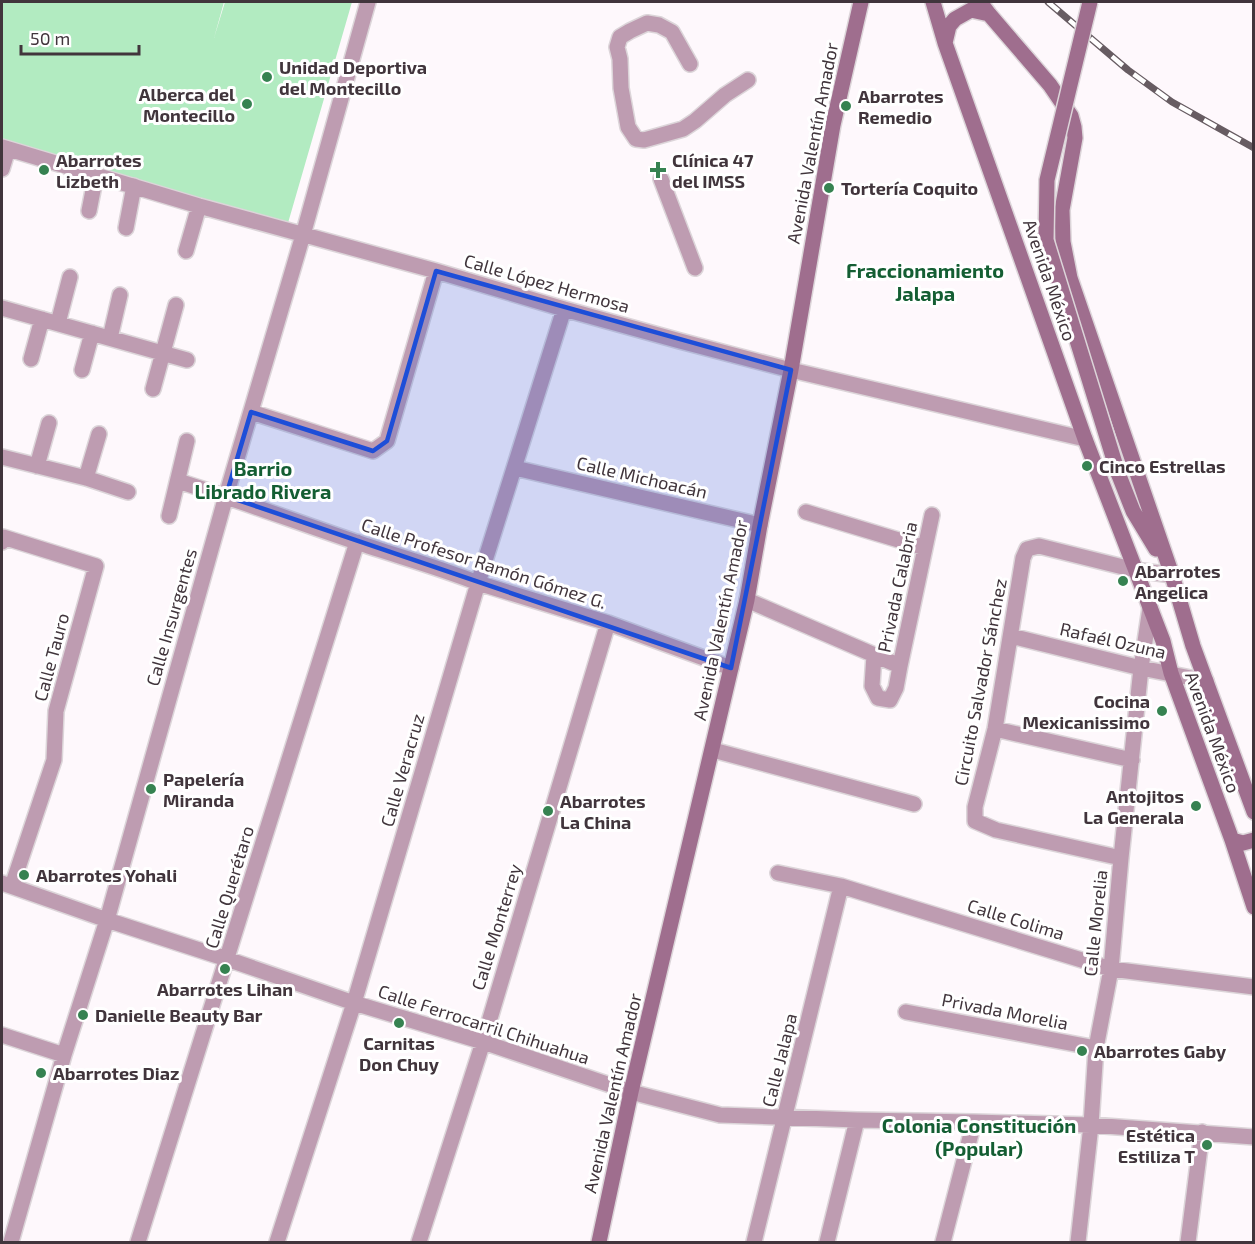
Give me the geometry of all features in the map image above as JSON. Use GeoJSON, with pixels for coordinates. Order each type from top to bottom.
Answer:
{"type":"FeatureCollection","features":[{"type":"Feature","properties":{"kind":"street","name":"Calle Insurgentes"},"geometry":{"type":"LineString","coordinates":[[9,1234],[107,920],[368,2]]}},
{"type":"Feature","properties":{"kind":"street","name":"Avenida Valentín Amador"},"geometry":{"type":"LineString","coordinates":[[599,1242],[631,1092],[747,600],[791,370],[833,125],[861,2]]}},
{"type":"Feature","properties":{"kind":"street","name":"Avenida México"},"geometry":{"type":"LineString","coordinates":[[933,2],[945,43],[1085,439],[1163,641],[1171,674],[1254,907]]}},
{"type":"Feature","properties":{"kind":"street","name":"Avenida México"},"geometry":{"type":"LineString","coordinates":[[1090,2],[1047,180],[1046,240],[1118,472],[1133,511],[1172,575]]}},
{"type":"Feature","properties":{"kind":"street","name":"Avenida México"},"geometry":{"type":"LineString","coordinates":[[984,8],[1050,85],[1071,116],[1075,138],[1062,210],[1063,242],[1070,278],[1172,575],[1193,646],[1254,812]]}},
{"type":"Feature","properties":{"kind":"street"},"geometry":{"type":"LineString","coordinates":[[945,43],[954,19],[971,10],[984,8]]}},
{"type":"Feature","properties":{"kind":"street"},"geometry":{"type":"LineString","coordinates":[[690,64],[672,32],[659,25],[647,23],[620,37],[617,47],[620,59],[621,88],[628,127],[636,139],[644,140],[683,129],[725,95],[748,80]]}},
{"type":"Feature","properties":{"kind":"street","name":"Calle López Hermosa"},"geometry":{"type":"LineString","coordinates":[[5,148],[199,206],[436,271],[564,309],[791,370],[1085,439]]}},
{"type":"Feature","properties":{"kind":"street"},"geometry":{"type":"LineString","coordinates":[[2,169],[5,148]]}},
{"type":"Feature","properties":{"kind":"street"},"geometry":{"type":"LineString","coordinates":[[89,211],[96,175]]}},
{"type":"Feature","properties":{"kind":"street"},"geometry":{"type":"LineString","coordinates":[[661,179],[695,268]]}},
{"type":"Feature","properties":{"kind":"street"},"geometry":{"type":"LineString","coordinates":[[126,228],[134,186]]}},
{"type":"Feature","properties":{"kind":"street"},"geometry":{"type":"LineString","coordinates":[[186,251],[199,206]]}},
{"type":"Feature","properties":{"kind":"street"},"geometry":{"type":"LineString","coordinates":[[251,412],[374,451],[387,441],[436,271]]}},
{"type":"Feature","properties":{"kind":"street"},"geometry":{"type":"LineString","coordinates":[[58,323],[69,277]]}},
{"type":"Feature","properties":{"kind":"street"},"geometry":{"type":"LineString","coordinates":[[110,338],[120,295]]}},
{"type":"Feature","properties":{"kind":"street"},"geometry":{"type":"LineString","coordinates":[[153,389],[176,305]]}},
{"type":"Feature","properties":{"kind":"street"},"geometry":{"type":"LineString","coordinates":[[2,308],[187,360]]}},
{"type":"Feature","properties":{"kind":"street","name":"Calle Veracruz"},"geometry":{"type":"LineString","coordinates":[[277,1242],[354,1004],[478,583],[564,309]]}},
{"type":"Feature","properties":{"kind":"street"},"geometry":{"type":"LineString","coordinates":[[31,359],[42,319]]}},
{"type":"Feature","properties":{"kind":"street"},"geometry":{"type":"LineString","coordinates":[[82,370],[92,333]]}},
{"type":"Feature","properties":{"kind":"street"},"geometry":{"type":"LineString","coordinates":[[37,466],[49,423]]}},
{"type":"Feature","properties":{"kind":"street"},"geometry":{"type":"LineString","coordinates":[[86,478],[99,434]]}},
{"type":"Feature","properties":{"kind":"street"},"geometry":{"type":"LineString","coordinates":[[170,516],[187,441]]}},
{"type":"Feature","properties":{"kind":"street"},"geometry":{"type":"LineString","coordinates":[[2,457],[86,478],[128,492]]}},
{"type":"Feature","properties":{"kind":"street","name":"Calle Michoacán"},"geometry":{"type":"LineString","coordinates":[[515,468],[760,525]]}},
{"type":"Feature","properties":{"kind":"street","name":"Calle Profesor Ramón Gómez G."},"geometry":{"type":"LineString","coordinates":[[178,481],[478,583],[608,623],[731,668]]}},
{"type":"Feature","properties":{"kind":"street","name":"Avenida México"},"geometry":{"type":"LineString","coordinates":[[1133,511],[1135,570]]}},
{"type":"Feature","properties":{"kind":"street"},"geometry":{"type":"LineString","coordinates":[[806,512],[925,548]]}},
{"type":"Feature","properties":{"kind":"street","name":"Privada Calabria"},"geometry":{"type":"LineString","coordinates":[[874,655],[872,686],[878,698],[890,699],[896,688],[932,516]]}},
{"type":"Feature","properties":{"kind":"street","name":"Calle Tauro"},"geometry":{"type":"LineString","coordinates":[[2,539],[96,566],[56,711],[54,760],[7,885]]}},
{"type":"Feature","properties":{"kind":"street","name":"Calle Querétaro"},"geometry":{"type":"LineString","coordinates":[[138,1242],[357,542]]}},
{"type":"Feature","properties":{"kind":"street","name":"Circuito Salvador Sánchez"},"geometry":{"type":"LineString","coordinates":[[1121,858],[996,830],[975,821],[975,807],[994,729],[1023,558],[1027,549],[1039,546],[1135,570],[1172,575]]}},
{"type":"Feature","properties":{"kind":"street","name":"Privada Calabria"},"geometry":{"type":"LineString","coordinates":[[747,600],[900,666]]}},
{"type":"Feature","properties":{"kind":"street","name":"Calle Morelia"},"geometry":{"type":"LineString","coordinates":[[1078,1242],[1091,1125],[1096,1048],[1111,969],[1141,668],[1150,608]]}},
{"type":"Feature","properties":{"kind":"street","name":"Calle Monterrey"},"geometry":{"type":"LineString","coordinates":[[419,1242],[483,1041],[608,623]]}},
{"type":"Feature","properties":{"kind":"street","name":"Rafaél Ozuna"},"geometry":{"type":"LineString","coordinates":[[1011,636],[1141,668],[1206,681]]}},
{"type":"Feature","properties":{"kind":"street"},"geometry":{"type":"LineString","coordinates":[[994,729],[1132,760]]}},
{"type":"Feature","properties":{"kind":"street"},"geometry":{"type":"LineString","coordinates":[[712,750],[914,804]]}},
{"type":"Feature","properties":{"kind":"street"},"geometry":{"type":"LineString","coordinates":[[1232,840],[1243,843],[1254,840]]}},
{"type":"Feature","properties":{"kind":"street","name":"Calle Colima"},"geometry":{"type":"LineString","coordinates":[[778,873],[841,886],[1111,969],[1254,987]]}},
{"type":"Feature","properties":{"kind":"street","name":"Calle Ferrocarril Chihuahua"},"geometry":{"type":"LineString","coordinates":[[7,885],[354,1004],[483,1041],[631,1092],[720,1116],[1091,1125],[1254,1137]]}},
{"type":"Feature","properties":{"kind":"street","name":"Calle Jalapa"},"geometry":{"type":"LineString","coordinates":[[754,1242],[841,886]]}},
{"type":"Feature","properties":{"kind":"street","name":"Privada Morelia"},"geometry":{"type":"LineString","coordinates":[[906,1012],[1096,1048]]}},
{"type":"Feature","properties":{"kind":"street"},"geometry":{"type":"LineString","coordinates":[[2,1035],[64,1055]]}},
{"type":"Feature","properties":{"kind":"street"},"geometry":{"type":"LineString","coordinates":[[827,1242],[857,1120]]}},
{"type":"Feature","properties":{"kind":"street"},"geometry":{"type":"LineString","coordinates":[[943,1242],[974,1122]]}},
{"type":"Feature","properties":{"kind":"street"},"geometry":{"type":"LineString","coordinates":[[1188,1242],[1202,1132]]}},
{"type":"Feature","properties":{"kind":"highlighted area"},"geometry":{"type":"Polygon","coordinates":[[[436,271],[791,370],[731,668],[226,496],[251,412],[373,451],[387,441],[436,271]]]}},
{"type":"Feature","properties":{"kind":"green space"},"geometry":{"type":"Polygon","coordinates":[[[2,2],[224,2],[214,38],[225,2],[352,2],[288,223],[170,191],[2,140],[2,2]]]}},
{"type":"Feature","properties":{"kind":"railway"},"geometry":{"type":"LineString","coordinates":[[1048,2],[1128,70],[1172,102],[1254,148]]}},
{"type":"Feature","properties":{"kind":"place","name":"Unidad Deportiva del Montecillo"},"geometry":{"type":"Point","coordinates":[267,77]}},
{"type":"Feature","properties":{"kind":"place","name":"Alberca del Montecillo"},"geometry":{"type":"Point","coordinates":[247,104]}},
{"type":"Feature","properties":{"kind":"place","name":"Abarrotes Remedio"},"geometry":{"type":"Point","coordinates":[846,106]}},
{"type":"Feature","properties":{"kind":"place","name":"Abarrotes Lizbeth"},"geometry":{"type":"Point","coordinates":[44,170]}},
{"type":"Feature","properties":{"kind":"place","name":"Clínica 47 del IMSS"},"geometry":{"type":"Point","coordinates":[658,170]}},
{"type":"Feature","properties":{"kind":"place","name":"Tortería Coquito"},"geometry":{"type":"Point","coordinates":[829,188]}},
{"type":"Feature","properties":{"kind":"place","name":"Cinco Estrellas"},"geometry":{"type":"Point","coordinates":[1087,466]}},
{"type":"Feature","properties":{"kind":"place","name":"Abarrotes Angelica"},"geometry":{"type":"Point","coordinates":[1123,581]}},
{"type":"Feature","properties":{"kind":"place","name":"Cocina Mexicanissimo"},"geometry":{"type":"Point","coordinates":[1162,711]}},
{"type":"Feature","properties":{"kind":"place","name":"Papelería Miranda"},"geometry":{"type":"Point","coordinates":[151,789]}},
{"type":"Feature","properties":{"kind":"place","name":"Antojitos La Generala"},"geometry":{"type":"Point","coordinates":[1196,806]}},
{"type":"Feature","properties":{"kind":"place","name":"Abarrotes La China"},"geometry":{"type":"Point","coordinates":[548,811]}},
{"type":"Feature","properties":{"kind":"place","name":"Abarrotes Yohali"},"geometry":{"type":"Point","coordinates":[24,875]}},
{"type":"Feature","properties":{"kind":"place","name":"Abarrotes Lihan"},"geometry":{"type":"Point","coordinates":[225,969]}},
{"type":"Feature","properties":{"kind":"place","name":"Danielle Beauty Bar"},"geometry":{"type":"Point","coordinates":[83,1015]}},
{"type":"Feature","properties":{"kind":"place","name":"Carnitas Don Chuy"},"geometry":{"type":"Point","coordinates":[399,1023]}},
{"type":"Feature","properties":{"kind":"place","name":"Abarrotes Gaby"},"geometry":{"type":"Point","coordinates":[1082,1051]}},
{"type":"Feature","properties":{"kind":"place","name":"Abarrotes Diaz"},"geometry":{"type":"Point","coordinates":[41,1073]}},
{"type":"Feature","properties":{"kind":"place","name":"Estética Estiliza T"},"geometry":{"type":"Point","coordinates":[1207,1145]}},
{"type":"Feature","properties":{"kind":"district","name":"Fraccionamiento Jalapa"},"geometry":{"type":"Point","coordinates":[925,282]}},
{"type":"Feature","properties":{"kind":"district","name":"Barrio Librado Rivera"},"geometry":{"type":"Point","coordinates":[263,480]}},
{"type":"Feature","properties":{"kind":"district","name":"Colonia Constitución (Popular)"},"geometry":{"type":"Point","coordinates":[979,1136]}}]}
